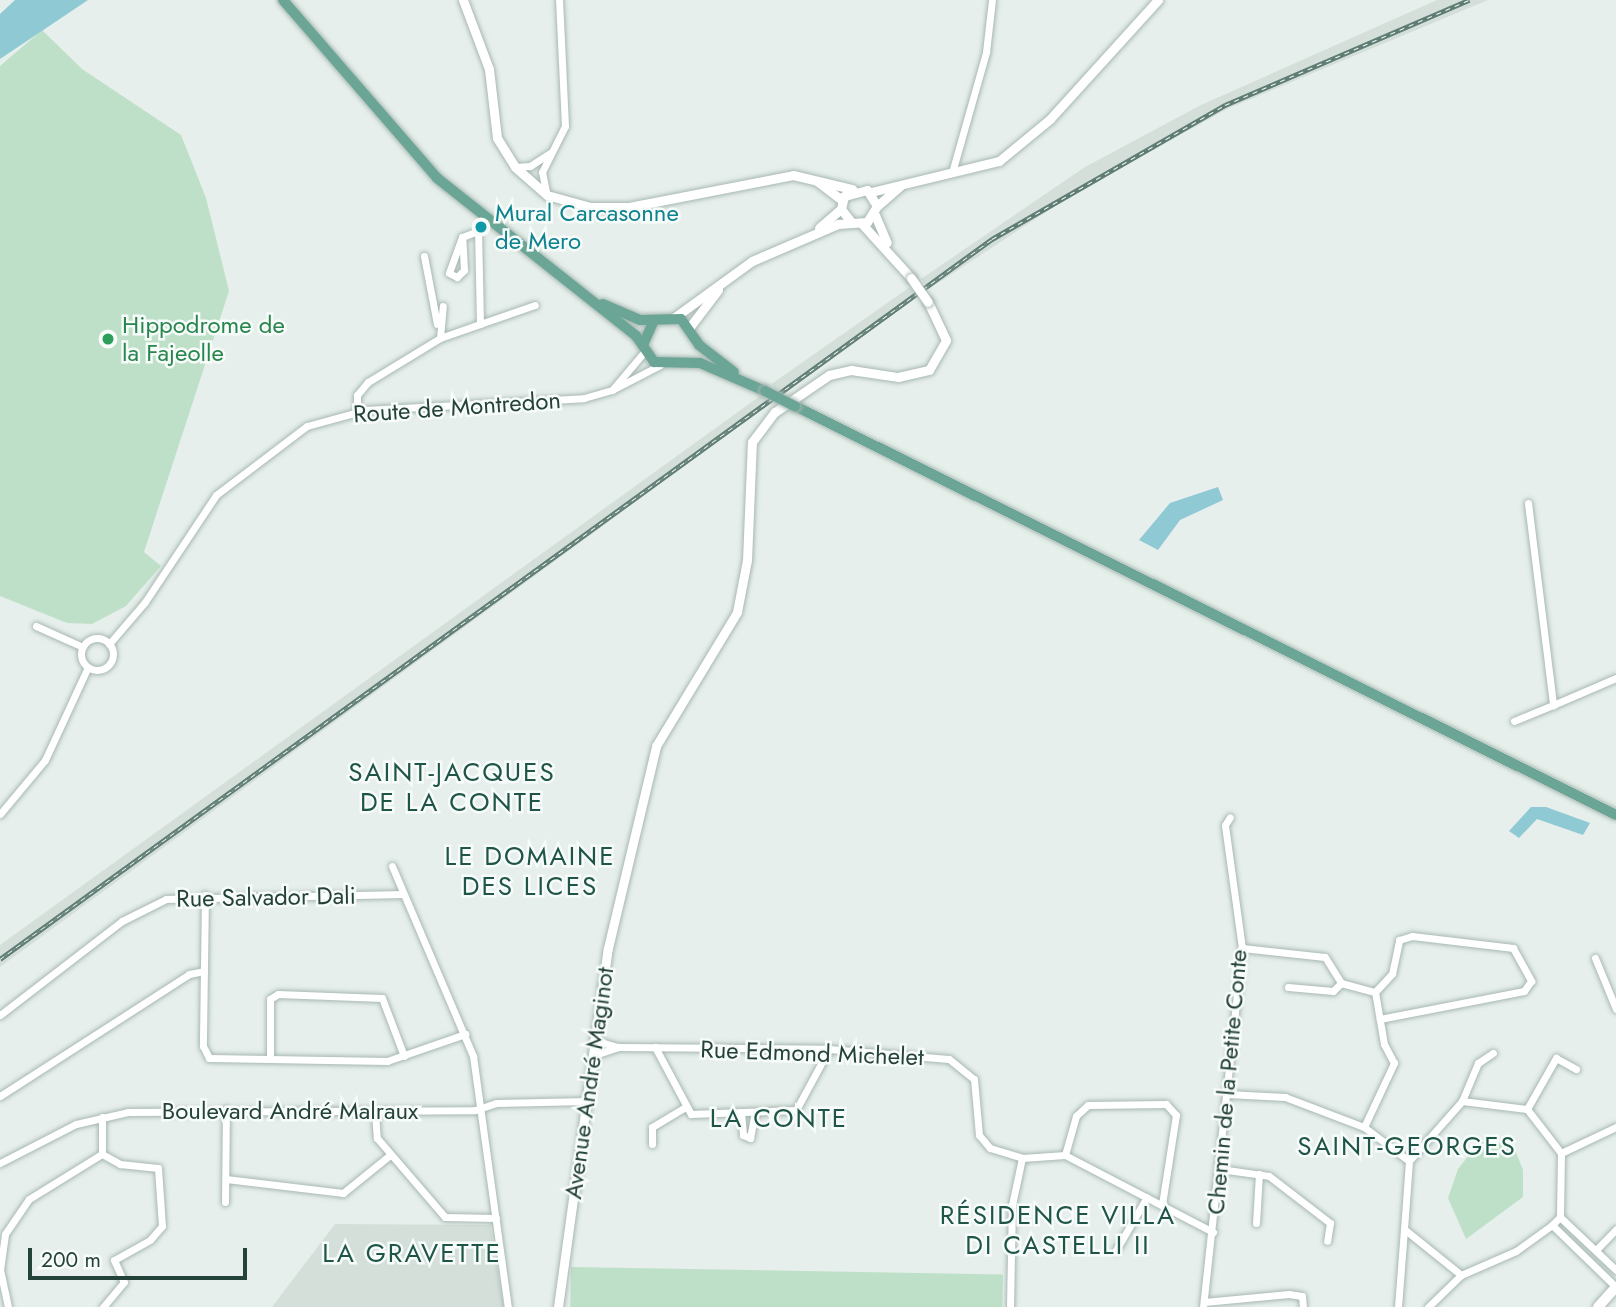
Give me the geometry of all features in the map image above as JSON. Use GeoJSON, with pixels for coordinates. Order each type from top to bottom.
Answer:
{"type":"FeatureCollection","features":[{"type":"Feature","properties":{"kind":"main road"},"geometry":{"type":"LineString","coordinates":[[283,0],[437,178],[588,296],[660,365],[700,363],[765,390],[1616,814]]}},
{"type":"Feature","properties":{"kind":"main road"},"geometry":{"type":"LineString","coordinates":[[588,296],[629,317],[654,320],[675,317],[765,390]]}},
{"type":"Feature","properties":{"kind":"main road"},"geometry":{"type":"LineString","coordinates":[[644,348],[654,320]]}},
{"type":"Feature","properties":{"kind":"main road"},"geometry":{"type":"LineString","coordinates":[[682,362],[691,332]]}},
{"type":"Feature","properties":{"kind":"main road"},"geometry":{"type":"LineString","coordinates":[[1598,1307],[1616,1287]]}},
{"type":"Feature","properties":{"kind":"street"},"geometry":{"type":"LineString","coordinates":[[463,0],[485,51],[497,138],[514,167],[547,195],[609,208],[751,179],[810,178],[871,192],[953,169],[990,165],[1036,132],[1158,0]]}},
{"type":"Feature","properties":{"kind":"street"},"geometry":{"type":"LineString","coordinates":[[527,180],[542,172],[565,126],[559,0]]}},
{"type":"Feature","properties":{"kind":"street"},"geometry":{"type":"LineString","coordinates":[[953,169],[986,52],[992,0]]}},
{"type":"Feature","properties":{"kind":"street"},"geometry":{"type":"LineString","coordinates":[[514,167],[530,166],[556,148]]}},
{"type":"Feature","properties":{"kind":"street"},"geometry":{"type":"LineString","coordinates":[[527,180],[530,166]]}},
{"type":"Feature","properties":{"kind":"street"},"geometry":{"type":"LineString","coordinates":[[542,172],[547,195]]}},
{"type":"Feature","properties":{"kind":"street"},"geometry":{"type":"LineString","coordinates":[[810,178],[842,205],[850,222]]}},
{"type":"Feature","properties":{"kind":"street"},"geometry":{"type":"LineString","coordinates":[[862,224],[910,180]]}},
{"type":"Feature","properties":{"kind":"street"},"geometry":{"type":"LineString","coordinates":[[812,234],[842,205],[852,189]]}},
{"type":"Feature","properties":{"kind":"street"},"geometry":{"type":"LineString","coordinates":[[871,192],[889,247]]}},
{"type":"Feature","properties":{"kind":"street"},"geometry":{"type":"LineString","coordinates":[[675,317],[726,280],[812,234],[850,222],[862,224],[889,247]]}},
{"type":"Feature","properties":{"kind":"street"},"geometry":{"type":"LineString","coordinates":[[462,237],[464,270],[454,277],[448,267],[462,237],[478,231],[480,324]]}},
{"type":"Feature","properties":{"kind":"street","name":"Avenue André Maginot"},"geometry":{"type":"LineString","coordinates":[[558,1307],[588,1101],[593,1040],[608,948],[656,746],[724,637],[745,581],[752,442],[775,412],[829,375],[851,370],[898,377],[929,370],[946,340],[928,302],[889,247]]}},
{"type":"Feature","properties":{"kind":"street"},"geometry":{"type":"LineString","coordinates":[[424,256],[440,338]]}},
{"type":"Feature","properties":{"kind":"street"},"geometry":{"type":"LineString","coordinates":[[691,332],[726,280]]}},
{"type":"Feature","properties":{"kind":"street"},"geometry":{"type":"LineString","coordinates":[[357,411],[357,395],[368,382],[440,338],[535,305]]}},
{"type":"Feature","properties":{"kind":"street"},"geometry":{"type":"LineString","coordinates":[[437,324],[443,306]]}},
{"type":"Feature","properties":{"kind":"street"},"geometry":{"type":"LineString","coordinates":[[612,390],[644,348]]}},
{"type":"Feature","properties":{"kind":"street","name":"Route de Montredon"},"geometry":{"type":"LineString","coordinates":[[88,667],[110,663],[109,644],[236,476],[307,426],[357,411],[584,398],[612,390],[660,365]]}},
{"type":"Feature","properties":{"kind":"street"},"geometry":{"type":"LineString","coordinates":[[1528,503],[1553,705]]}},
{"type":"Feature","properties":{"kind":"street"},"geometry":{"type":"LineString","coordinates":[[36,626],[83,647]]}},
{"type":"Feature","properties":{"kind":"street"},"geometry":{"type":"LineString","coordinates":[[83,647],[95,638],[109,644]]}},
{"type":"Feature","properties":{"kind":"street"},"geometry":{"type":"LineString","coordinates":[[0,814],[44,760],[88,667],[83,647]]}},
{"type":"Feature","properties":{"kind":"street"},"geometry":{"type":"LineString","coordinates":[[1514,721],[1616,678]]}},
{"type":"Feature","properties":{"kind":"street","name":"Chemin de la Petite Conte"},"geometry":{"type":"LineString","coordinates":[[1203,1304],[1220,1169],[1242,948],[1225,825],[1230,817]]}},
{"type":"Feature","properties":{"kind":"street"},"geometry":{"type":"LineString","coordinates":[[392,866],[401,894],[465,1034],[484,1105],[495,1218],[509,1307]]}},
{"type":"Feature","properties":{"kind":"street","name":"Rue Salvador Dali"},"geometry":{"type":"LineString","coordinates":[[0,1015],[136,911],[166,899],[205,895],[401,894]]}},
{"type":"Feature","properties":{"kind":"street"},"geometry":{"type":"LineString","coordinates":[[205,895],[205,1054],[270,1058],[404,1056],[465,1034]]}},
{"type":"Feature","properties":{"kind":"street"},"geometry":{"type":"LineString","coordinates":[[1375,992],[1392,974],[1399,940],[1513,948],[1531,981],[1524,991],[1380,1020]]}},
{"type":"Feature","properties":{"kind":"street"},"geometry":{"type":"LineString","coordinates":[[1242,948],[1325,957],[1341,983],[1375,992]]}},
{"type":"Feature","properties":{"kind":"street"},"geometry":{"type":"LineString","coordinates":[[1595,958],[1616,1009]]}},
{"type":"Feature","properties":{"kind":"street"},"geometry":{"type":"LineString","coordinates":[[0,1096],[189,974],[204,971]]}},
{"type":"Feature","properties":{"kind":"street"},"geometry":{"type":"LineString","coordinates":[[1287,987],[1333,991],[1341,983]]}},
{"type":"Feature","properties":{"kind":"street"},"geometry":{"type":"LineString","coordinates":[[1364,1127],[1394,1063],[1385,1048],[1375,992]]}},
{"type":"Feature","properties":{"kind":"street"},"geometry":{"type":"LineString","coordinates":[[270,1058],[270,999],[278,994],[382,998],[404,1056]]}},
{"type":"Feature","properties":{"kind":"street","name":"Rue Edmond Michelet"},"geometry":{"type":"LineString","coordinates":[[593,1040],[618,1047],[829,1049],[961,1064],[974,1079],[983,1143],[1022,1158]]}},
{"type":"Feature","properties":{"kind":"street"},"geometry":{"type":"LineString","coordinates":[[606,1043],[607,1053]]}},
{"type":"Feature","properties":{"kind":"street","name":"Rue Edmond Michelet"},"geometry":{"type":"LineString","coordinates":[[592,1056],[618,1047]]}},
{"type":"Feature","properties":{"kind":"street"},"geometry":{"type":"LineString","coordinates":[[655,1047],[684,1108],[691,1114],[796,1110],[829,1049]]}},
{"type":"Feature","properties":{"kind":"street"},"geometry":{"type":"LineString","coordinates":[[1398,1307],[1409,1161],[1462,1101],[1478,1063],[1493,1053]]}},
{"type":"Feature","properties":{"kind":"street"},"geometry":{"type":"LineString","coordinates":[[1527,1109],[1556,1058],[1576,1069]]}},
{"type":"Feature","properties":{"kind":"street"},"geometry":{"type":"LineString","coordinates":[[1227,1094],[1285,1097],[1364,1127],[1409,1161]]}},
{"type":"Feature","properties":{"kind":"street","name":"Boulevard André Malraux"},"geometry":{"type":"LineString","coordinates":[[0,1163],[102,1117],[226,1109],[376,1112],[475,1110],[484,1105],[588,1101]]}},
{"type":"Feature","properties":{"kind":"street"},"geometry":{"type":"LineString","coordinates":[[1428,1307],[1461,1275],[1516,1251],[1560,1217],[1561,1153],[1527,1109],[1462,1101]]}},
{"type":"Feature","properties":{"kind":"street"},"geometry":{"type":"LineString","coordinates":[[1065,1155],[1076,1116],[1088,1105],[1166,1104],[1176,1115],[1162,1203]]}},
{"type":"Feature","properties":{"kind":"street"},"geometry":{"type":"LineString","coordinates":[[652,1144],[657,1121],[684,1108]]}},
{"type":"Feature","properties":{"kind":"street"},"geometry":{"type":"LineString","coordinates":[[225,1202],[226,1109]]}},
{"type":"Feature","properties":{"kind":"street"},"geometry":{"type":"LineString","coordinates":[[376,1112],[377,1139],[445,1217],[495,1218]]}},
{"type":"Feature","properties":{"kind":"street"},"geometry":{"type":"LineString","coordinates":[[741,1112],[743,1135],[750,1138],[755,1112]]}},
{"type":"Feature","properties":{"kind":"street"},"geometry":{"type":"LineString","coordinates":[[102,1117],[102,1154]]}},
{"type":"Feature","properties":{"kind":"street"},"geometry":{"type":"LineString","coordinates":[[1561,1153],[1616,1127]]}},
{"type":"Feature","properties":{"kind":"street"},"geometry":{"type":"LineString","coordinates":[[102,1154],[120,1164],[158,1168],[161,1203],[159,1232],[114,1260],[124,1282],[103,1307]]}},
{"type":"Feature","properties":{"kind":"street"},"geometry":{"type":"LineString","coordinates":[[8,1307],[2,1249],[16,1213],[102,1154]]}},
{"type":"Feature","properties":{"kind":"street"},"geometry":{"type":"LineString","coordinates":[[226,1179],[343,1193],[390,1155]]}},
{"type":"Feature","properties":{"kind":"street"},"geometry":{"type":"LineString","coordinates":[[1010,1307],[1012,1205],[1022,1158],[1065,1155],[1162,1203],[1213,1232]]}},
{"type":"Feature","properties":{"kind":"street"},"geometry":{"type":"LineString","coordinates":[[1220,1169],[1259,1174],[1330,1223],[1328,1241]]}},
{"type":"Feature","properties":{"kind":"street"},"geometry":{"type":"LineString","coordinates":[[1256,1223],[1259,1174]]}},
{"type":"Feature","properties":{"kind":"street"},"geometry":{"type":"LineString","coordinates":[[1116,1250],[1147,1197]]}},
{"type":"Feature","properties":{"kind":"street"},"geometry":{"type":"LineString","coordinates":[[1560,1217],[1616,1270]]}},
{"type":"Feature","properties":{"kind":"street"},"geometry":{"type":"LineString","coordinates":[[1552,1225],[1616,1287]]}},
{"type":"Feature","properties":{"kind":"street"},"geometry":{"type":"LineString","coordinates":[[1404,1229],[1461,1275]]}},
{"type":"Feature","properties":{"kind":"street"},"geometry":{"type":"LineString","coordinates":[[1596,1250],[1616,1229]]}},
{"type":"Feature","properties":{"kind":"street"},"geometry":{"type":"LineString","coordinates":[[1203,1304],[1289,1294],[1302,1296],[1303,1307]]}},
{"type":"Feature","properties":{"kind":"shaded area"},"geometry":{"type":"Polygon","coordinates":[[[1437,0],[1488,0],[1227,109],[1075,193],[929,289],[921,279],[1085,167],[1201,105],[1437,0]]]}},
{"type":"Feature","properties":{"kind":"shaded area"},"geometry":{"type":"Polygon","coordinates":[[[910,287],[917,297],[778,394],[772,384],[910,287]]]}},
{"type":"Feature","properties":{"kind":"shaded area"},"geometry":{"type":"Polygon","coordinates":[[[760,396],[772,402],[0,967],[0,945],[760,396]]]}},
{"type":"Feature","properties":{"kind":"shaded area"},"geometry":{"type":"Polygon","coordinates":[[[335,1224],[490,1225],[504,1307],[272,1307],[335,1224]]]}},
{"type":"Feature","properties":{"kind":"green space","name":"Hippodrome de la Fajeolle"},"geometry":{"type":"Polygon","coordinates":[[[42,30],[82,69],[181,135],[206,198],[229,291],[144,552],[161,566],[126,606],[92,624],[67,623],[0,596],[0,66],[42,30]]]}},
{"type":"Feature","properties":{"kind":"green space"},"geometry":{"type":"Polygon","coordinates":[[[1480,1141],[1513,1145],[1523,1170],[1523,1197],[1466,1239],[1448,1198],[1458,1169],[1480,1141]]]}},
{"type":"Feature","properties":{"kind":"green space"},"geometry":{"type":"Polygon","coordinates":[[[571,1267],[1003,1275],[1002,1307],[570,1307],[571,1267]]]}},
{"type":"Feature","properties":{"kind":"water"},"geometry":{"type":"Polygon","coordinates":[[[15,0],[88,0],[0,59],[0,14],[15,0]]]}},
{"type":"Feature","properties":{"kind":"water"},"geometry":{"type":"Polygon","coordinates":[[[1218,487],[1223,500],[1180,520],[1158,550],[1139,540],[1170,503],[1218,487]]]}},
{"type":"Feature","properties":{"kind":"water"},"geometry":{"type":"Polygon","coordinates":[[[1531,807],[1546,807],[1590,823],[1583,835],[1537,819],[1519,838],[1509,831],[1531,807]]]}},
{"type":"Feature","properties":{"kind":"railway"},"geometry":{"type":"LineString","coordinates":[[0,959],[992,239],[1225,105],[1469,0]]}},
{"type":"Feature","properties":{"kind":"place","name":"Mural Carcasonne de Mero"},"geometry":{"type":"Point","coordinates":[481,227]}},
{"type":"Feature","properties":{"kind":"place","name":"Hippodrome de la Fajeolle"},"geometry":{"type":"Point","coordinates":[108,339]}},
{"type":"Feature","properties":{"kind":"district","name":"SAINT-JACQUES DE LA CONTE"},"geometry":{"type":"Point","coordinates":[452,788]}},
{"type":"Feature","properties":{"kind":"district","name":"LE DOMAINE DES LICES"},"geometry":{"type":"Point","coordinates":[530,872]}},
{"type":"Feature","properties":{"kind":"district","name":"LA CONTE"},"geometry":{"type":"Point","coordinates":[779,1119]}},
{"type":"Feature","properties":{"kind":"district","name":"SAINT-GEORGES"},"geometry":{"type":"Point","coordinates":[1407,1147]}},
{"type":"Feature","properties":{"kind":"district","name":"RÉSIDENCE VILLA DI CASTELLI II"},"geometry":{"type":"Point","coordinates":[1058,1231]}},
{"type":"Feature","properties":{"kind":"district","name":"LA GRAVETTE"},"geometry":{"type":"Point","coordinates":[412,1254]}}]}
